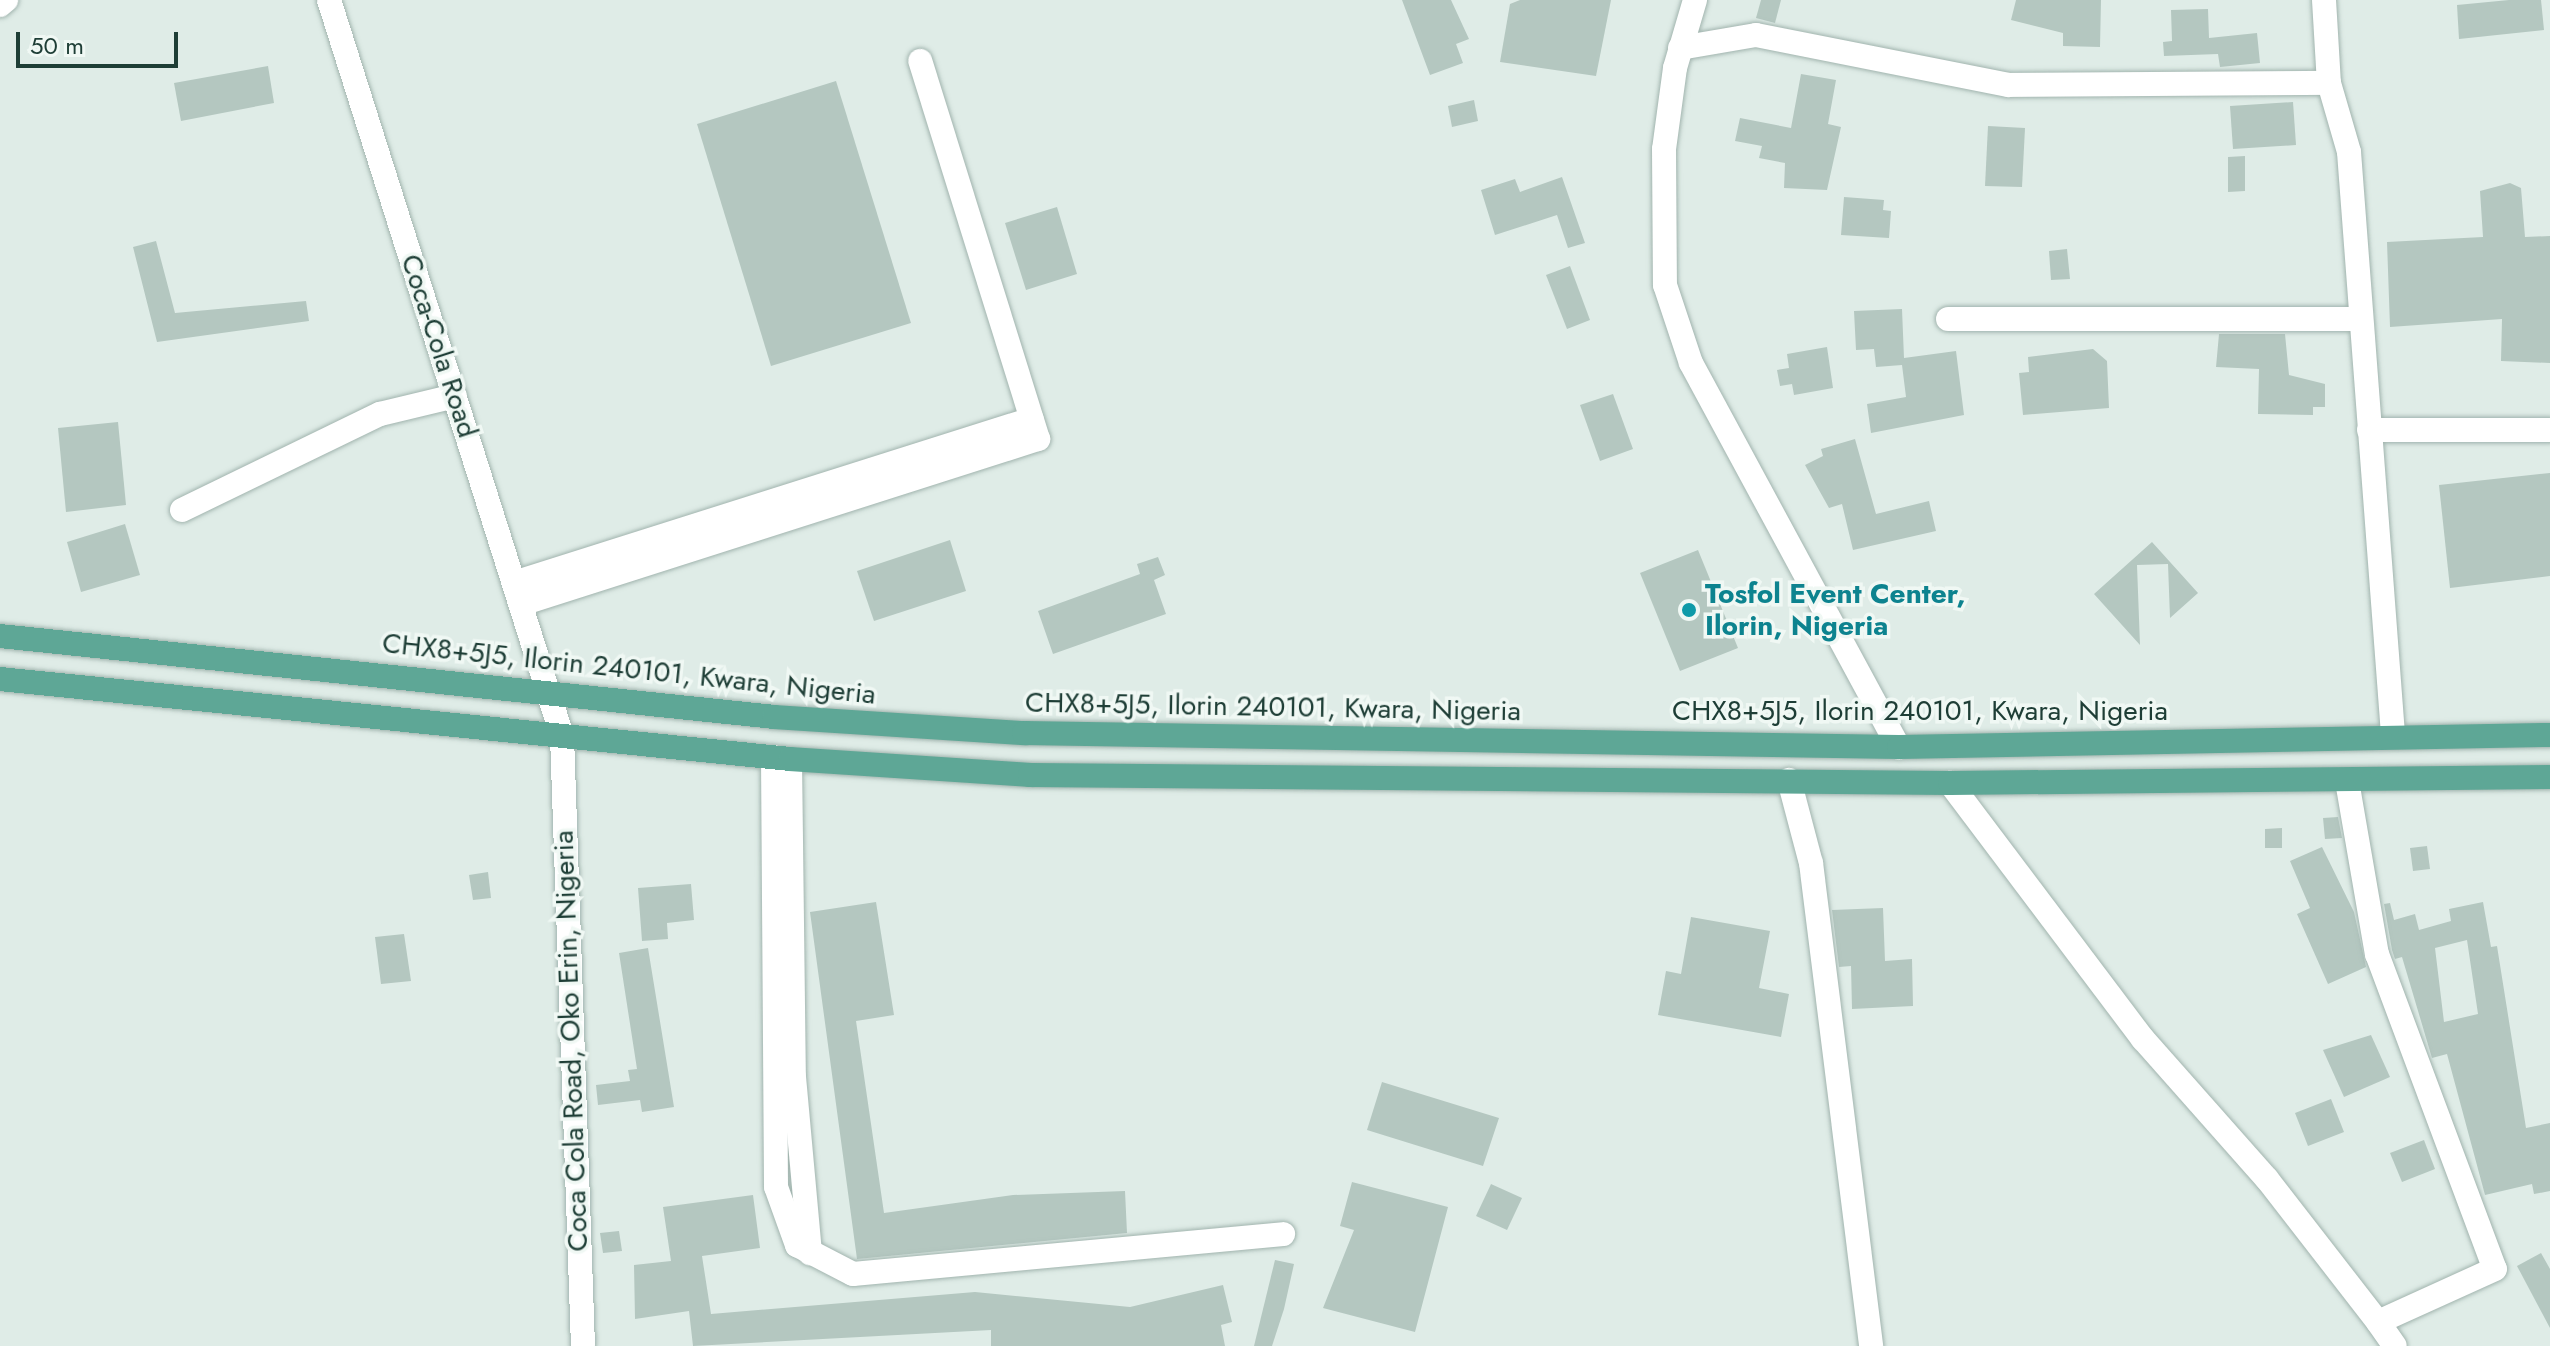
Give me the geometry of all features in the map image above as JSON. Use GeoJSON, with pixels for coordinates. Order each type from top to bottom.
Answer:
{"type":"FeatureCollection","features":[{"type":"Feature","properties":{"kind":"main road","name":"CHX8+5J5, Ilorin 240101, Kwara, Nigeria"},"geometry":{"type":"LineString","coordinates":[[0,636],[549,692],[1024,733],[1899,747],[2393,735],[2550,735]]}},
{"type":"Feature","properties":{"kind":"main road"},"geometry":{"type":"LineString","coordinates":[[0,679],[782,758],[1202,780],[1950,783],[2550,777]]}},
{"type":"Feature","properties":{"kind":"street"},"geometry":{"type":"LineString","coordinates":[[0,5],[6,0]]}},
{"type":"Feature","properties":{"kind":"street","name":"Coca-Cola Road"},"geometry":{"type":"LineString","coordinates":[[329,0],[549,692]]}},
{"type":"Feature","properties":{"kind":"street"},"geometry":{"type":"LineString","coordinates":[[1695,0],[1680,48],[1664,149],[1665,285],[1691,363],[1899,747]]}},
{"type":"Feature","properties":{"kind":"street"},"geometry":{"type":"LineString","coordinates":[[2324,0],[2329,83],[2349,152],[2393,735]]}},
{"type":"Feature","properties":{"kind":"street"},"geometry":{"type":"LineString","coordinates":[[1680,48],[1756,35],[2009,85],[2329,83]]}},
{"type":"Feature","properties":{"kind":"street"},"geometry":{"type":"LineString","coordinates":[[518,594],[1035,429],[920,61]]}},
{"type":"Feature","properties":{"kind":"street"},"geometry":{"type":"LineString","coordinates":[[1948,319],[2360,319]]}},
{"type":"Feature","properties":{"kind":"street"},"geometry":{"type":"LineString","coordinates":[[182,510],[380,414],[455,396]]}},
{"type":"Feature","properties":{"kind":"street"},"geometry":{"type":"LineString","coordinates":[[2369,430],[2550,430]]}},
{"type":"Feature","properties":{"kind":"street","name":"Coca Cola Road, Oko Erin, Nigeria"},"geometry":{"type":"LineString","coordinates":[[549,692],[562,736],[583,1346]]}},
{"type":"Feature","properties":{"kind":"street"},"geometry":{"type":"LineString","coordinates":[[782,758],[776,1187],[791,1237],[810,1253],[842,1271],[868,1274],[1283,1234]]}},
{"type":"Feature","properties":{"kind":"street"},"geometry":{"type":"LineString","coordinates":[[1789,780],[1811,863],[1871,1346]]}},
{"type":"Feature","properties":{"kind":"street"},"geometry":{"type":"LineString","coordinates":[[2347,781],[2377,954],[2495,1269],[2378,1322]]}},
{"type":"Feature","properties":{"kind":"street"},"geometry":{"type":"LineString","coordinates":[[1950,783],[2143,1039],[2267,1179],[2395,1346]]}},
{"type":"Feature","properties":{"kind":"building"},"geometry":{"type":"Polygon","coordinates":[[[1402,0],[1451,0],[1469,39],[1456,44],[1463,63],[1430,75],[1402,0]]]}},
{"type":"Feature","properties":{"kind":"building"},"geometry":{"type":"Polygon","coordinates":[[[1520,0],[1611,0],[1596,76],[1500,62],[1510,4],[1520,0]]]}},
{"type":"Feature","properties":{"kind":"building"},"geometry":{"type":"Polygon","coordinates":[[[1761,0],[1781,0],[1775,23],[1756,18],[1761,0]]]}},
{"type":"Feature","properties":{"kind":"building"},"geometry":{"type":"Polygon","coordinates":[[[2016,0],[2101,0],[2100,47],[2063,46],[2063,33],[2011,20],[2016,0]]]}},
{"type":"Feature","properties":{"kind":"building"},"geometry":{"type":"Polygon","coordinates":[[[2541,0],[2544,30],[2459,39],[2457,5],[2541,0]]]}},
{"type":"Feature","properties":{"kind":"building"},"geometry":{"type":"Polygon","coordinates":[[[2208,9],[2209,38],[2257,33],[2260,63],[2220,67],[2218,54],[2164,56],[2163,42],[2172,41],[2171,10],[2208,9]]]}},
{"type":"Feature","properties":{"kind":"building"},"geometry":{"type":"Polygon","coordinates":[[[268,66],[274,103],[181,121],[174,83],[268,66]]]}},
{"type":"Feature","properties":{"kind":"building"},"geometry":{"type":"Polygon","coordinates":[[[1801,74],[1836,80],[1828,124],[1841,127],[1827,190],[1784,188],[1785,163],[1759,158],[1762,146],[1735,141],[1740,118],[1791,128],[1801,74]]]}},
{"type":"Feature","properties":{"kind":"building"},"geometry":{"type":"Polygon","coordinates":[[[836,81],[911,323],[771,366],[697,124],[836,81]]]}},
{"type":"Feature","properties":{"kind":"building"},"geometry":{"type":"Polygon","coordinates":[[[1474,100],[1478,121],[1452,127],[1448,106],[1474,100]]]}},
{"type":"Feature","properties":{"kind":"building"},"geometry":{"type":"Polygon","coordinates":[[[2293,102],[2296,145],[2233,149],[2230,106],[2293,102]]]}},
{"type":"Feature","properties":{"kind":"building"},"geometry":{"type":"Polygon","coordinates":[[[1988,126],[2025,128],[2022,187],[1985,186],[1988,126]]]}},
{"type":"Feature","properties":{"kind":"building"},"geometry":{"type":"Polygon","coordinates":[[[2245,156],[2245,191],[2228,192],[2228,157],[2245,156]]]}},
{"type":"Feature","properties":{"kind":"building"},"geometry":{"type":"Polygon","coordinates":[[[1562,177],[1585,243],[1568,248],[1557,215],[1495,235],[1481,190],[1515,179],[1520,192],[1562,177]]]}},
{"type":"Feature","properties":{"kind":"building"},"geometry":{"type":"Polygon","coordinates":[[[2510,183],[2521,188],[2525,237],[2550,236],[2550,363],[2501,361],[2502,319],[2390,327],[2387,242],[2483,237],[2480,191],[2510,183]]]}},
{"type":"Feature","properties":{"kind":"building"},"geometry":{"type":"Polygon","coordinates":[[[1844,197],[1884,200],[1883,210],[1891,211],[1889,238],[1841,235],[1844,197]]]}},
{"type":"Feature","properties":{"kind":"building"},"geometry":{"type":"Polygon","coordinates":[[[1057,207],[1077,274],[1026,290],[1005,223],[1057,207]]]}},
{"type":"Feature","properties":{"kind":"building"},"geometry":{"type":"Polygon","coordinates":[[[156,241],[175,313],[306,301],[309,321],[157,342],[133,247],[156,241]]]}},
{"type":"Feature","properties":{"kind":"building"},"geometry":{"type":"Polygon","coordinates":[[[2067,249],[2070,279],[2051,280],[2049,251],[2067,249]]]}},
{"type":"Feature","properties":{"kind":"building"},"geometry":{"type":"Polygon","coordinates":[[[1570,266],[1590,320],[1567,329],[1546,275],[1570,266]]]}},
{"type":"Feature","properties":{"kind":"building"},"geometry":{"type":"Polygon","coordinates":[[[1902,309],[1904,358],[1956,351],[1964,415],[1871,433],[1867,404],[1906,397],[1902,365],[1876,367],[1874,349],[1856,350],[1854,311],[1902,309]]]}},
{"type":"Feature","properties":{"kind":"building"},"geometry":{"type":"Polygon","coordinates":[[[2219,334],[2285,334],[2289,375],[2325,384],[2325,407],[2313,407],[2313,415],[2258,414],[2259,369],[2216,367],[2219,334]]]}},
{"type":"Feature","properties":{"kind":"building"},"geometry":{"type":"Polygon","coordinates":[[[1827,347],[1833,388],[1794,395],[1792,384],[1780,386],[1777,370],[1789,368],[1787,354],[1827,347]]]}},
{"type":"Feature","properties":{"kind":"building"},"geometry":{"type":"Polygon","coordinates":[[[2093,349],[2107,361],[2109,408],[2023,415],[2019,373],[2029,372],[2028,357],[2093,349]]]}},
{"type":"Feature","properties":{"kind":"building"},"geometry":{"type":"Polygon","coordinates":[[[1613,394],[1633,449],[1600,461],[1580,405],[1613,394]]]}},
{"type":"Feature","properties":{"kind":"building"},"geometry":{"type":"Polygon","coordinates":[[[118,422],[126,505],[66,512],[58,428],[118,422]]]}},
{"type":"Feature","properties":{"kind":"building"},"geometry":{"type":"Polygon","coordinates":[[[1855,439],[1876,514],[1929,501],[1936,531],[1853,550],[1842,504],[1829,508],[1805,465],[1823,456],[1821,449],[1855,439]]]}},
{"type":"Feature","properties":{"kind":"building"},"geometry":{"type":"Polygon","coordinates":[[[2550,473],[2550,576],[2450,588],[2439,485],[2550,473]]]}},
{"type":"Feature","properties":{"kind":"building"},"geometry":{"type":"Polygon","coordinates":[[[125,524],[140,575],[81,592],[67,542],[125,524]]]}},
{"type":"Feature","properties":{"kind":"building"},"geometry":{"type":"Polygon","coordinates":[[[950,540],[966,591],[874,621],[857,571],[950,540]]]}},
{"type":"Feature","properties":{"kind":"building"},"geometry":{"type":"Polygon","coordinates":[[[2152,542],[2198,593],[2170,618],[2168,564],[2137,565],[2140,645],[2094,594],[2152,542]]]}},
{"type":"Feature","properties":{"kind":"building","name":"Tosfol Event Center, Ilorin, Nigeria"},"geometry":{"type":"Polygon","coordinates":[[[1698,550],[1738,648],[1680,671],[1640,573],[1698,550]]]}},
{"type":"Feature","properties":{"kind":"building"},"geometry":{"type":"Polygon","coordinates":[[[1158,557],[1165,575],[1154,580],[1166,614],[1053,654],[1038,611],[1140,574],[1137,564],[1158,557]]]}},
{"type":"Feature","properties":{"kind":"building"},"geometry":{"type":"Polygon","coordinates":[[[2338,817],[2342,838],[2325,839],[2323,818],[2338,817]]]}},
{"type":"Feature","properties":{"kind":"building"},"geometry":{"type":"Polygon","coordinates":[[[2282,828],[2282,848],[2265,848],[2265,829],[2282,828]]]}},
{"type":"Feature","properties":{"kind":"building"},"geometry":{"type":"Polygon","coordinates":[[[2427,846],[2430,869],[2413,871],[2410,848],[2427,846]]]}},
{"type":"Feature","properties":{"kind":"building"},"geometry":{"type":"Polygon","coordinates":[[[2322,847],[2354,912],[2366,967],[2328,984],[2297,914],[2310,908],[2290,861],[2322,847]]]}},
{"type":"Feature","properties":{"kind":"building"},"geometry":{"type":"Polygon","coordinates":[[[488,872],[491,898],[473,900],[469,875],[488,872]]]}},
{"type":"Feature","properties":{"kind":"building"},"geometry":{"type":"Polygon","coordinates":[[[691,884],[694,920],[667,923],[668,939],[642,941],[638,888],[691,884]]]}},
{"type":"Feature","properties":{"kind":"building"},"geometry":{"type":"Polygon","coordinates":[[[876,902],[894,1015],[856,1021],[884,1213],[1013,1195],[1125,1191],[1127,1233],[857,1259],[810,912],[876,902]]]}},
{"type":"Feature","properties":{"kind":"building"},"geometry":{"type":"Polygon","coordinates":[[[2483,902],[2491,947],[2497,946],[2526,1128],[2550,1123],[2550,1191],[2534,1194],[2532,1184],[2485,1195],[2447,1054],[2432,1058],[2402,957],[2395,959],[2384,904],[2390,903],[2394,920],[2415,914],[2419,930],[2451,921],[2449,909],[2483,902]],[[2467,940],[2435,948],[2444,1022],[2478,1014],[2467,940]]]}},
{"type":"Feature","properties":{"kind":"building"},"geometry":{"type":"Polygon","coordinates":[[[1883,908],[1885,961],[1912,959],[1913,1006],[1852,1009],[1851,966],[1839,967],[1832,910],[1883,908]]]}},
{"type":"Feature","properties":{"kind":"building"},"geometry":{"type":"Polygon","coordinates":[[[1691,917],[1770,931],[1759,988],[1789,994],[1781,1037],[1658,1015],[1666,971],[1681,974],[1691,917]]]}},
{"type":"Feature","properties":{"kind":"building"},"geometry":{"type":"Polygon","coordinates":[[[404,934],[411,981],[381,984],[375,937],[404,934]]]}},
{"type":"Feature","properties":{"kind":"building"},"geometry":{"type":"Polygon","coordinates":[[[648,948],[674,1107],[642,1112],[640,1100],[598,1105],[596,1085],[630,1081],[628,1070],[637,1069],[619,953],[648,948]]]}},
{"type":"Feature","properties":{"kind":"building"},"geometry":{"type":"Polygon","coordinates":[[[2371,1035],[2390,1077],[2344,1097],[2323,1050],[2371,1035]]]}},
{"type":"Feature","properties":{"kind":"building"},"geometry":{"type":"Polygon","coordinates":[[[1382,1082],[1499,1118],[1483,1166],[1367,1130],[1382,1082]]]}},
{"type":"Feature","properties":{"kind":"building"},"geometry":{"type":"Polygon","coordinates":[[[2331,1099],[2344,1132],[2308,1146],[2295,1113],[2331,1099]]]}},
{"type":"Feature","properties":{"kind":"building"},"geometry":{"type":"Polygon","coordinates":[[[2424,1140],[2435,1169],[2402,1182],[2390,1153],[2424,1140]]]}},
{"type":"Feature","properties":{"kind":"building"},"geometry":{"type":"Polygon","coordinates":[[[1352,1182],[1448,1207],[1415,1332],[1323,1308],[1354,1230],[1340,1226],[1352,1182]]]}},
{"type":"Feature","properties":{"kind":"building"},"geometry":{"type":"Polygon","coordinates":[[[1491,1184],[1522,1198],[1507,1230],[1476,1216],[1491,1184]]]}},
{"type":"Feature","properties":{"kind":"building"},"geometry":{"type":"Polygon","coordinates":[[[753,1195],[760,1248],[702,1256],[711,1314],[975,1292],[1130,1307],[1223,1285],[1232,1322],[1221,1325],[1225,1346],[991,1346],[991,1330],[693,1346],[689,1311],[635,1319],[634,1265],[671,1261],[663,1207],[753,1195]]]}},
{"type":"Feature","properties":{"kind":"building"},"geometry":{"type":"Polygon","coordinates":[[[619,1231],[622,1251],[603,1253],[600,1233],[619,1231]]]}},
{"type":"Feature","properties":{"kind":"building"},"geometry":{"type":"Polygon","coordinates":[[[2541,1253],[2550,1269],[2550,1328],[2517,1266],[2541,1253]]]}},
{"type":"Feature","properties":{"kind":"building"},"geometry":{"type":"Polygon","coordinates":[[[1275,1260],[1294,1264],[1284,1309],[1272,1346],[1254,1346],[1275,1260]]]}},
{"type":"Feature","properties":{"kind":"place","name":"Tosfol Event Center, Ilorin, Nigeria"},"geometry":{"type":"Point","coordinates":[1689,610]}}]}
